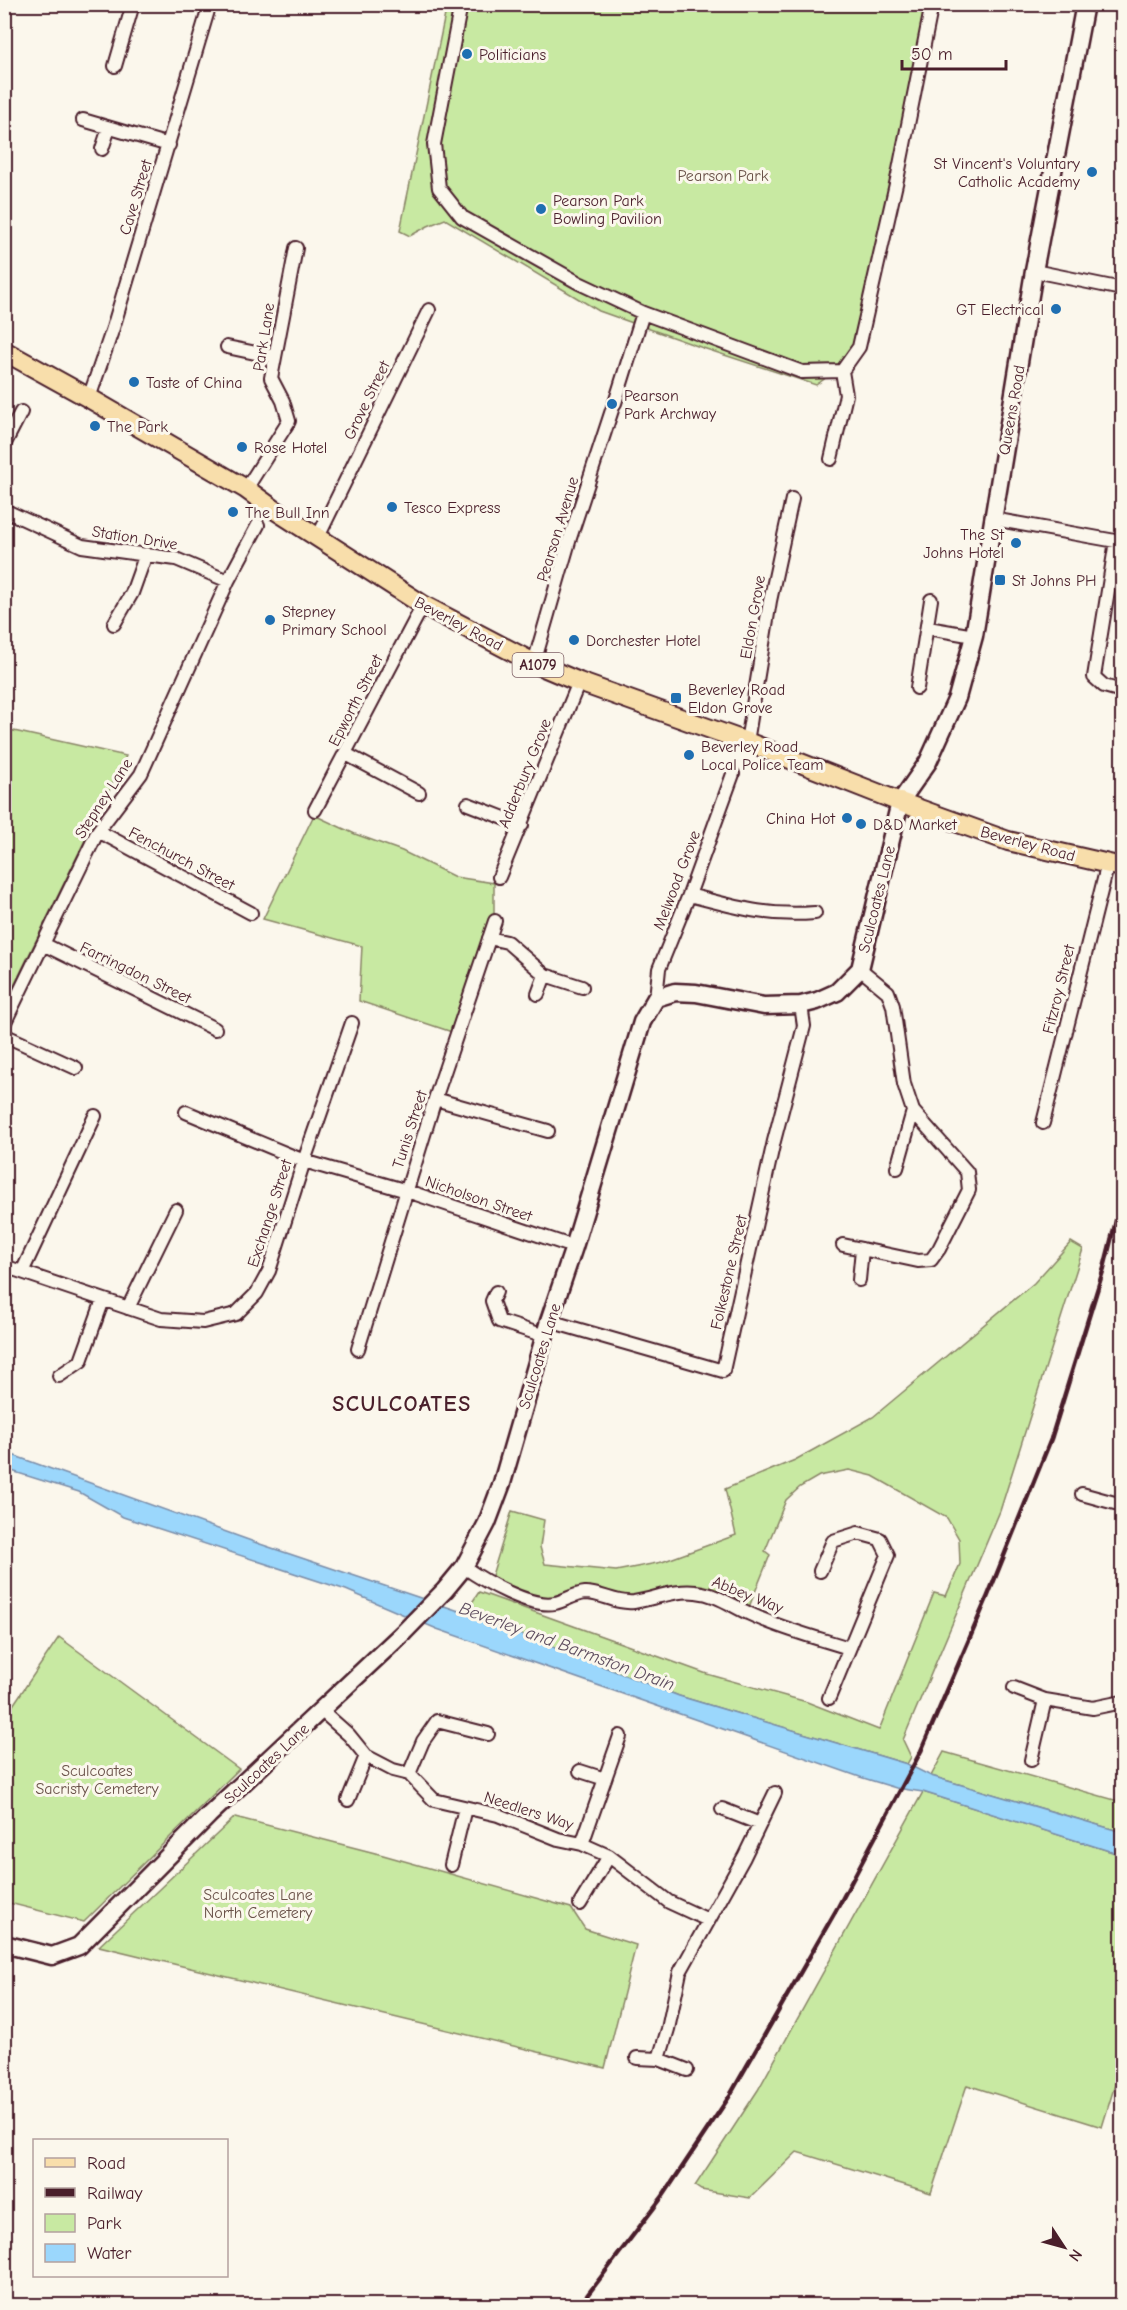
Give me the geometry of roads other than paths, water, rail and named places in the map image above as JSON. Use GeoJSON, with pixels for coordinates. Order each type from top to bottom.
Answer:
{"type":"FeatureCollection","features":[{"type":"Feature","properties":{"kind":"main road","name":"Beverley Road"},"geometry":{"type":"LineString","coordinates":[[4,351],[246,489],[423,605],[534,663],[579,682],[747,742],[900,802],[1008,841],[1115,865]]}},
{"type":"Feature","properties":{"kind":"street"},"geometry":{"type":"LineString","coordinates":[[115,66],[133,4]]}},
{"type":"Feature","properties":{"kind":"street","name":"Cave Street"},"geometry":{"type":"LineString","coordinates":[[89,398],[113,328],[210,4]]}},
{"type":"Feature","properties":{"kind":"street"},"geometry":{"type":"LineString","coordinates":[[461,4],[434,144],[439,188],[462,217],[579,283],[644,313],[802,372],[842,371]]}},
{"type":"Feature","properties":{"kind":"street"},"geometry":{"type":"LineString","coordinates":[[831,459],[846,395],[842,371],[859,347],[932,4]]}},
{"type":"Feature","properties":{"kind":"street","name":"Queens Road"},"geometry":{"type":"LineString","coordinates":[[900,802],[928,762],[957,698],[974,636],[1034,272],[1085,4]]}},
{"type":"Feature","properties":{"kind":"street"},"geometry":{"type":"LineString","coordinates":[[83,120],[169,145]]}},
{"type":"Feature","properties":{"kind":"street"},"geometry":{"type":"LineString","coordinates":[[102,149],[109,128]]}},
{"type":"Feature","properties":{"kind":"street","name":"Park Lane"},"geometry":{"type":"LineString","coordinates":[[246,489],[289,421],[283,401],[271,378],[296,248]]}},
{"type":"Feature","properties":{"kind":"street"},"geometry":{"type":"LineString","coordinates":[[1034,272],[1122,289]]}},
{"type":"Feature","properties":{"kind":"street","name":"Grove Street"},"geometry":{"type":"LineString","coordinates":[[318,537],[429,310]]}},
{"type":"Feature","properties":{"kind":"street","name":"Pearson Avenue"},"geometry":{"type":"LineString","coordinates":[[534,663],[570,538],[644,313]]}},
{"type":"Feature","properties":{"kind":"street"},"geometry":{"type":"LineString","coordinates":[[227,346],[275,357]]}},
{"type":"Feature","properties":{"kind":"street"},"geometry":{"type":"LineString","coordinates":[[4,445],[21,412]]}},
{"type":"Feature","properties":{"kind":"street","name":"Eldon Grove"},"geometry":{"type":"LineString","coordinates":[[747,742],[770,601],[792,499]]}},
{"type":"Feature","properties":{"kind":"street","name":"Station Drive"},"geometry":{"type":"LineString","coordinates":[[4,510],[82,546],[176,559],[228,581]]}},
{"type":"Feature","properties":{"kind":"street"},"geometry":{"type":"LineString","coordinates":[[993,519],[1119,542],[1094,677],[1104,686],[1122,691]]}},
{"type":"Feature","properties":{"kind":"street","name":"Stepney Lane"},"geometry":{"type":"LineString","coordinates":[[4,1024],[98,831],[141,774],[228,581],[258,525]]}},
{"type":"Feature","properties":{"kind":"street"},"geometry":{"type":"LineString","coordinates":[[114,624],[132,593],[146,554]]}},
{"type":"Feature","properties":{"kind":"street"},"geometry":{"type":"LineString","coordinates":[[917,688],[931,600]]}},
{"type":"Feature","properties":{"kind":"street","name":"Epworth Street"},"geometry":{"type":"LineString","coordinates":[[315,810],[423,605]]}},
{"type":"Feature","properties":{"kind":"street"},"geometry":{"type":"LineString","coordinates":[[928,628],[974,636]]}},
{"type":"Feature","properties":{"kind":"street","name":"Adderbury Grove"},"geometry":{"type":"LineString","coordinates":[[499,877],[579,682]]}},
{"type":"Feature","properties":{"kind":"street"},"geometry":{"type":"LineString","coordinates":[[346,754],[419,793]]}},
{"type":"Feature","properties":{"kind":"street","name":"Melwood Grove"},"geometry":{"type":"LineString","coordinates":[[657,998],[659,969],[733,774]]}},
{"type":"Feature","properties":{"kind":"street","name":"Sculcoates Lane"},"geometry":{"type":"LineString","coordinates":[[4,1944],[52,1956],[79,1946],[200,1824],[404,1632],[464,1567],[487,1523],[502,1483],[642,1022],[657,998],[675,992],[696,993],[764,1006],[801,1005],[837,992],[860,969],[900,802]]}},
{"type":"Feature","properties":{"kind":"street"},"geometry":{"type":"LineString","coordinates":[[468,804],[522,825]]}},
{"type":"Feature","properties":{"kind":"street","name":"Fenchurch Street"},"geometry":{"type":"LineString","coordinates":[[98,831],[251,914]]}},
{"type":"Feature","properties":{"kind":"street","name":"Fitzroy Street"},"geometry":{"type":"LineString","coordinates":[[1044,1123],[1115,865]]}},
{"type":"Feature","properties":{"kind":"street"},"geometry":{"type":"LineString","coordinates":[[689,895],[758,913],[787,915],[815,913]]}},
{"type":"Feature","properties":{"kind":"street","name":"Tunis Street"},"geometry":{"type":"LineString","coordinates":[[358,1349],[435,1099],[495,921]]}},
{"type":"Feature","properties":{"kind":"street"},"geometry":{"type":"LineString","coordinates":[[489,938],[507,942],[545,975],[582,987]]}},
{"type":"Feature","properties":{"kind":"street","name":"Farringdon Street"},"geometry":{"type":"LineString","coordinates":[[43,944],[214,1029]]}},
{"type":"Feature","properties":{"kind":"street"},"geometry":{"type":"LineString","coordinates":[[843,1245],[918,1261],[931,1260],[969,1190],[967,1172],[913,1111],[904,1084],[893,1006],[888,992],[860,969]]}},
{"type":"Feature","properties":{"kind":"street"},"geometry":{"type":"LineString","coordinates":[[538,994],[545,975]]}},
{"type":"Feature","properties":{"kind":"street","name":"Folkestone Street"},"geometry":{"type":"LineString","coordinates":[[547,1329],[723,1371],[774,1141],[804,1026],[801,1005]]}},
{"type":"Feature","properties":{"kind":"street","name":"Exchange Street"},"geometry":{"type":"LineString","coordinates":[[4,1266],[161,1319],[203,1323],[236,1314],[257,1293],[269,1271],[352,1023]]}},
{"type":"Feature","properties":{"kind":"street"},"geometry":{"type":"LineString","coordinates":[[4,1035],[76,1068]]}},
{"type":"Feature","properties":{"kind":"street"},"geometry":{"type":"LineString","coordinates":[[435,1099],[548,1131]]}},
{"type":"Feature","properties":{"kind":"street"},"geometry":{"type":"LineString","coordinates":[[897,1168],[913,1111]]}},
{"type":"Feature","properties":{"kind":"street","name":"Nicholson Street"},"geometry":{"type":"LineString","coordinates":[[186,1112],[304,1161],[406,1191],[574,1247]]}},
{"type":"Feature","properties":{"kind":"street"},"geometry":{"type":"LineString","coordinates":[[22,1272],[94,1116]]}},
{"type":"Feature","properties":{"kind":"street"},"geometry":{"type":"LineString","coordinates":[[128,1308],[176,1210]]}},
{"type":"Feature","properties":{"kind":"street"},"geometry":{"type":"LineString","coordinates":[[859,1280],[862,1249]]}},
{"type":"Feature","properties":{"kind":"street"},"geometry":{"type":"LineString","coordinates":[[496,1292],[492,1301],[498,1321],[547,1329]]}},
{"type":"Feature","properties":{"kind":"street"},"geometry":{"type":"LineString","coordinates":[[59,1376],[81,1361],[103,1300]]}},
{"type":"Feature","properties":{"kind":"street"},"geometry":{"type":"LineString","coordinates":[[1082,1494],[1122,1505]]}},
{"type":"Feature","properties":{"kind":"street"},"geometry":{"type":"LineString","coordinates":[[820,1571],[833,1541],[858,1533],[880,1539],[888,1555],[829,1698]]}},
{"type":"Feature","properties":{"kind":"street","name":"Abbey Way"},"geometry":{"type":"LineString","coordinates":[[464,1567],[489,1585],[540,1604],[555,1603],[583,1593],[597,1594],[618,1602],[632,1602],[681,1591],[709,1593],[749,1614],[849,1648]]}},
{"type":"Feature","properties":{"kind":"street"},"geometry":{"type":"LineString","coordinates":[[1014,1688],[1045,1700],[1093,1708],[1122,1702]]}},
{"type":"Feature","properties":{"kind":"street"},"geometry":{"type":"LineString","coordinates":[[1031,1760],[1045,1700]]}},
{"type":"Feature","properties":{"kind":"street","name":"Needlers Way"},"geometry":{"type":"LineString","coordinates":[[322,1711],[349,1735],[366,1756],[393,1770],[409,1774],[434,1800],[498,1815],[558,1839],[582,1844],[609,1856],[669,1902],[708,1920]]}},
{"type":"Feature","properties":{"kind":"street"},"geometry":{"type":"LineString","coordinates":[[409,1774],[423,1741],[437,1720],[488,1734]]}},
{"type":"Feature","properties":{"kind":"street","name":"Needlers Way"},"geometry":{"type":"LineString","coordinates":[[582,1844],[621,1736]]}},
{"type":"Feature","properties":{"kind":"street"},"geometry":{"type":"LineString","coordinates":[[348,1800],[366,1756]]}},
{"type":"Feature","properties":{"kind":"street"},"geometry":{"type":"LineString","coordinates":[[580,1771],[605,1779]]}},
{"type":"Feature","properties":{"kind":"street"},"geometry":{"type":"LineString","coordinates":[[659,2059],[669,2029],[680,1972],[744,1857],[776,1793]]}},
{"type":"Feature","properties":{"kind":"street","name":"Needlers Way"},"geometry":{"type":"LineString","coordinates":[[451,1865],[465,1808]]}},
{"type":"Feature","properties":{"kind":"street"},"geometry":{"type":"LineString","coordinates":[[722,1809],[760,1824]]}},
{"type":"Feature","properties":{"kind":"street"},"geometry":{"type":"LineString","coordinates":[[580,1904],[609,1856]]}},
{"type":"Feature","properties":{"kind":"street"},"geometry":{"type":"LineString","coordinates":[[637,2058],[659,2059],[687,2070]]}},
{"type":"Feature","properties":{"kind":"water"},"geometry":{"type":"Polygon","coordinates":[[[4,1452],[257,1543],[465,1613],[679,1696],[907,1764],[931,1776],[1122,1832],[1122,1855],[923,1792],[896,1788],[860,1777],[437,1629],[346,1590],[123,1517],[79,1492],[5,1469],[4,1452]]]}},
{"type":"Feature","properties":{"kind":"railway"},"geometry":{"type":"LineString","coordinates":[[579,2306],[663,2196],[729,2097],[838,1907],[921,1751],[987,1598],[1051,1439],[1104,1268],[1122,1197]]}},
{"type":"Feature","properties":{"kind":"place","name":"Politicians"},"geometry":{"type":"Point","coordinates":[467,54]}},
{"type":"Feature","properties":{"kind":"place","name":"St Vincent's Voluntary Catholic Academy"},"geometry":{"type":"Point","coordinates":[1092,172]}},
{"type":"Feature","properties":{"kind":"place","name":"Pearson Park Bowling Pavilion"},"geometry":{"type":"Point","coordinates":[541,209]}},
{"type":"Feature","properties":{"kind":"place","name":"GT Electrical"},"geometry":{"type":"Point","coordinates":[1056,309]}},
{"type":"Feature","properties":{"kind":"place","name":"Taste of China"},"geometry":{"type":"Point","coordinates":[134,382]}},
{"type":"Feature","properties":{"kind":"place","name":"Pearson Park Archway"},"geometry":{"type":"Point","coordinates":[612,404]}},
{"type":"Feature","properties":{"kind":"place","name":"The Park"},"geometry":{"type":"Point","coordinates":[95,426]}},
{"type":"Feature","properties":{"kind":"place","name":"Rose Hotel"},"geometry":{"type":"Point","coordinates":[242,447]}},
{"type":"Feature","properties":{"kind":"place","name":"Tesco Express"},"geometry":{"type":"Point","coordinates":[392,507]}},
{"type":"Feature","properties":{"kind":"place","name":"The Bull Inn"},"geometry":{"type":"Point","coordinates":[233,512]}},
{"type":"Feature","properties":{"kind":"place","name":"The St Johns Hotel"},"geometry":{"type":"Point","coordinates":[1016,543]}},
{"type":"Feature","properties":{"kind":"place","name":"St Johns PH"},"geometry":{"type":"Point","coordinates":[1000,580]}},
{"type":"Feature","properties":{"kind":"place","name":"Stepney Primary School"},"geometry":{"type":"Point","coordinates":[270,620]}},
{"type":"Feature","properties":{"kind":"place","name":"Dorchester Hotel"},"geometry":{"type":"Point","coordinates":[574,640]}},
{"type":"Feature","properties":{"kind":"place","name":"Beverley Road Eldon Grove"},"geometry":{"type":"Point","coordinates":[676,698]}},
{"type":"Feature","properties":{"kind":"place","name":"Beverley Road Local Police Team"},"geometry":{"type":"Point","coordinates":[689,755]}},
{"type":"Feature","properties":{"kind":"place","name":"China Hot"},"geometry":{"type":"Point","coordinates":[847,818]}},
{"type":"Feature","properties":{"kind":"place","name":"D&D Market"},"geometry":{"type":"Point","coordinates":[861,824]}},
{"type":"Feature","properties":{"kind":"district","name":"SCULCOATES"},"geometry":{"type":"Point","coordinates":[402,1403]}},
{"type":"Feature","properties":{"kind":"park label","name":"Pearson Park"},"geometry":{"type":"Point","coordinates":[723,175]}},
{"type":"Feature","properties":{"kind":"park label","name":"Sculcoates Sacristy Cemetery"},"geometry":{"type":"Point","coordinates":[97,1779]}},
{"type":"Feature","properties":{"kind":"park label","name":"Sculcoates Lane North Cemetery"},"geometry":{"type":"Point","coordinates":[258,1903]}},
{"type":"Feature","properties":{"kind":"water label","name":"Beverley and Barmston Drain"},"geometry":{"type":"Point","coordinates":[567,1646]}}]}
